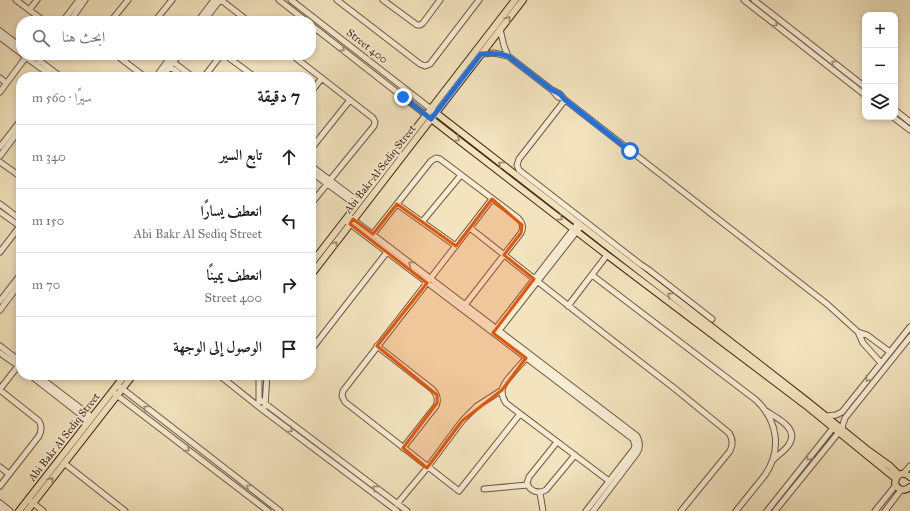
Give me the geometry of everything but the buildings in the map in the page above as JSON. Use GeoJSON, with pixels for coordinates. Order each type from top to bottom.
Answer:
{"type":"FeatureCollection","features":[{"type":"Feature","properties":{"kind":"main road","name":"Abi Bakr Al Sediq Street"},"geometry":{"type":"LineString","coordinates":[[433,111],[515,0]]}},
{"type":"Feature","properties":{"kind":"main road","name":"Abi Bakr Al Sediq Street"},"geometry":{"type":"LineString","coordinates":[[316,258],[349,220],[357,204],[481,54],[523,0]]}},
{"type":"Feature","properties":{"kind":"main road"},"geometry":{"type":"LineString","coordinates":[[433,111],[580,224],[838,430],[868,453],[890,466],[901,478],[898,488],[901,490],[910,489]]}},
{"type":"Feature","properties":{"kind":"main road","name":"Abi Bakr Al Sediq Street"},"geometry":{"type":"LineString","coordinates":[[316,268],[349,220],[428,117]]}},
{"type":"Feature","properties":{"kind":"main road"},"geometry":{"type":"LineString","coordinates":[[428,117],[607,255],[805,403],[826,416],[838,430]]}},
{"type":"Feature","properties":{"kind":"main road","name":"Abi Bakr Al Sediq Street"},"geometry":{"type":"LineString","coordinates":[[120,387],[123,380]]}},
{"type":"Feature","properties":{"kind":"main road","name":"Abi Bakr Al Sediq Street"},"geometry":{"type":"LineString","coordinates":[[29,506],[91,419],[128,380]]}},
{"type":"Feature","properties":{"kind":"main road","name":"Abi Bakr Al Sediq Street"},"geometry":{"type":"LineString","coordinates":[[19,511],[29,506],[64,463],[114,393]]}},
{"type":"Feature","properties":{"kind":"street"},"geometry":{"type":"LineString","coordinates":[[16,0],[37,16]]}},
{"type":"Feature","properties":{"kind":"street"},"geometry":{"type":"LineString","coordinates":[[29,10],[37,0]]}},
{"type":"Feature","properties":{"kind":"street"},"geometry":{"type":"LineString","coordinates":[[70,16],[79,0]]}},
{"type":"Feature","properties":{"kind":"street"},"geometry":{"type":"LineString","coordinates":[[71,16],[85,0]]}},
{"type":"Feature","properties":{"kind":"street"},"geometry":{"type":"LineString","coordinates":[[115,16],[128,0]]}},
{"type":"Feature","properties":{"kind":"street"},"geometry":{"type":"LineString","coordinates":[[160,16],[172,0]]}},
{"type":"Feature","properties":{"kind":"street"},"geometry":{"type":"LineString","coordinates":[[202,16],[214,0]]}},
{"type":"Feature","properties":{"kind":"street"},"geometry":{"type":"LineString","coordinates":[[208,16],[220,0],[241,16]]}},
{"type":"Feature","properties":{"kind":"street"},"geometry":{"type":"LineString","coordinates":[[279,0],[300,16]]}},
{"type":"Feature","properties":{"kind":"street","name":"Street 400"},"geometry":{"type":"LineString","coordinates":[[291,0],[311,16]]}},
{"type":"Feature","properties":{"kind":"street"},"geometry":{"type":"LineString","coordinates":[[337,0],[420,64],[425,66],[430,64],[479,0]]}},
{"type":"Feature","properties":{"kind":"street"},"geometry":{"type":"LineString","coordinates":[[383,0],[417,26],[423,23],[438,1]]}},
{"type":"Feature","properties":{"kind":"street"},"geometry":{"type":"LineString","coordinates":[[744,0],[862,93]]}},
{"type":"Feature","properties":{"kind":"street"},"geometry":{"type":"LineString","coordinates":[[754,0],[862,85]]}},
{"type":"Feature","properties":{"kind":"street","name":"Street 400"},"geometry":{"type":"LineString","coordinates":[[316,20],[433,111]]}},
{"type":"Feature","properties":{"kind":"street","name":"Street 400"},"geometry":{"type":"LineString","coordinates":[[316,29],[428,117]]}},
{"type":"Feature","properties":{"kind":"street"},"geometry":{"type":"LineString","coordinates":[[500,29],[508,56]]}},
{"type":"Feature","properties":{"kind":"street"},"geometry":{"type":"LineString","coordinates":[[0,31],[16,43]]}},
{"type":"Feature","properties":{"kind":"street"},"geometry":{"type":"LineString","coordinates":[[0,37],[16,50]]}},
{"type":"Feature","properties":{"kind":"street"},"geometry":{"type":"LineString","coordinates":[[481,54],[494,53],[508,56],[552,90],[560,94],[820,299],[858,332],[867,335],[890,352]]}},
{"type":"Feature","properties":{"kind":"street"},"geometry":{"type":"LineString","coordinates":[[0,92],[20,60]]}},
{"type":"Feature","properties":{"kind":"street"},"geometry":{"type":"LineString","coordinates":[[37,60],[48,72]]}},
{"type":"Feature","properties":{"kind":"street"},"geometry":{"type":"LineString","coordinates":[[37,60],[54,72]]}},
{"type":"Feature","properties":{"kind":"street"},"geometry":{"type":"LineString","coordinates":[[208,72],[217,60]]}},
{"type":"Feature","properties":{"kind":"street"},"geometry":{"type":"LineString","coordinates":[[232,60],[248,72]]}},
{"type":"Feature","properties":{"kind":"street"},"geometry":{"type":"LineString","coordinates":[[299,60],[314,72]]}},
{"type":"Feature","properties":{"kind":"street"},"geometry":{"type":"LineString","coordinates":[[124,61],[138,72]]}},
{"type":"Feature","properties":{"kind":"street"},"geometry":{"type":"LineString","coordinates":[[160,72],[170,61]]}},
{"type":"Feature","properties":{"kind":"street"},"geometry":{"type":"LineString","coordinates":[[164,72],[170,61]]}},
{"type":"Feature","properties":{"kind":"street"},"geometry":{"type":"LineString","coordinates":[[170,61],[180,72]]}},
{"type":"Feature","properties":{"kind":"street"},"geometry":{"type":"LineString","coordinates":[[170,61],[186,72]]}},
{"type":"Feature","properties":{"kind":"street"},"geometry":{"type":"LineString","coordinates":[[316,73],[373,118],[374,121],[374,125],[316,198]]}},
{"type":"Feature","properties":{"kind":"street"},"geometry":{"type":"LineString","coordinates":[[0,78],[6,83]]}},
{"type":"Feature","properties":{"kind":"street"},"geometry":{"type":"LineString","coordinates":[[316,86],[322,78]]}},
{"type":"Feature","properties":{"kind":"street"},"geometry":{"type":"LineString","coordinates":[[565,99],[519,159],[517,165],[519,170],[712,319]]}},
{"type":"Feature","properties":{"kind":"street"},"geometry":{"type":"LineString","coordinates":[[316,143],[350,100]]}},
{"type":"Feature","properties":{"kind":"street"},"geometry":{"type":"LineString","coordinates":[[898,112],[910,122]]}},
{"type":"Feature","properties":{"kind":"street"},"geometry":{"type":"LineString","coordinates":[[897,120],[910,130]]}},
{"type":"Feature","properties":{"kind":"street"},"geometry":{"type":"LineString","coordinates":[[0,147],[16,126]]}},
{"type":"Feature","properties":{"kind":"street"},"geometry":{"type":"LineString","coordinates":[[0,156],[16,135]]}},
{"type":"Feature","properties":{"kind":"street"},"geometry":{"type":"LineString","coordinates":[[373,234],[434,158],[440,159],[518,218],[522,225],[521,233],[465,305]]}},
{"type":"Feature","properties":{"kind":"street"},"geometry":{"type":"LineString","coordinates":[[0,162],[16,173]]}},
{"type":"Feature","properties":{"kind":"street"},"geometry":{"type":"LineString","coordinates":[[316,170],[357,204]]}},
{"type":"Feature","properties":{"kind":"street"},"geometry":{"type":"LineString","coordinates":[[316,175],[329,182]]}},
{"type":"Feature","properties":{"kind":"street"},"geometry":{"type":"LineString","coordinates":[[422,222],[461,175]]}},
{"type":"Feature","properties":{"kind":"street"},"geometry":{"type":"LineString","coordinates":[[492,199],[343,391],[343,399],[427,468],[459,491],[520,414]]}},
{"type":"Feature","properties":{"kind":"street"},"geometry":{"type":"LineString","coordinates":[[0,204],[16,216]]}},
{"type":"Feature","properties":{"kind":"street"},"geometry":{"type":"LineString","coordinates":[[397,204],[456,246]]}},
{"type":"Feature","properties":{"kind":"street"},"geometry":{"type":"LineString","coordinates":[[0,212],[16,224]]}},
{"type":"Feature","properties":{"kind":"street"},"geometry":{"type":"LineString","coordinates":[[349,220],[373,234],[429,281],[528,356],[633,432],[638,439],[640,446],[637,453],[593,511]]}},
{"type":"Feature","properties":{"kind":"street"},"geometry":{"type":"LineString","coordinates":[[349,220],[387,252],[465,305],[496,332]]}},
{"type":"Feature","properties":{"kind":"street"},"geometry":{"type":"LineString","coordinates":[[496,332],[580,224]]}},
{"type":"Feature","properties":{"kind":"street"},"geometry":{"type":"LineString","coordinates":[[470,228],[674,388],[731,435],[732,444],[730,451],[681,511]]}},
{"type":"Feature","properties":{"kind":"street"},"geometry":{"type":"LineString","coordinates":[[0,250],[16,232]]}},
{"type":"Feature","properties":{"kind":"street"},"geometry":{"type":"LineString","coordinates":[[316,344],[387,252]]}},
{"type":"Feature","properties":{"kind":"street"},"geometry":{"type":"LineString","coordinates":[[568,306],[607,255]]}},
{"type":"Feature","properties":{"kind":"street"},"geometry":{"type":"LineString","coordinates":[[592,275],[756,400],[765,410],[772,422],[775,432],[776,444],[773,460],[765,475],[736,511]]}},
{"type":"Feature","properties":{"kind":"street"},"geometry":{"type":"LineString","coordinates":[[0,301],[16,280]]}},
{"type":"Feature","properties":{"kind":"street"},"geometry":{"type":"LineString","coordinates":[[0,310],[16,289]]}},
{"type":"Feature","properties":{"kind":"street"},"geometry":{"type":"LineString","coordinates":[[826,416],[836,415],[842,412],[910,327]]}},
{"type":"Feature","properties":{"kind":"street"},"geometry":{"type":"LineString","coordinates":[[858,332],[862,343],[881,363]]}},
{"type":"Feature","properties":{"kind":"street"},"geometry":{"type":"LineString","coordinates":[[775,511],[838,430],[847,416],[910,337]]}},
{"type":"Feature","properties":{"kind":"street"},"geometry":{"type":"LineString","coordinates":[[0,346],[16,362]]}},
{"type":"Feature","properties":{"kind":"street"},"geometry":{"type":"LineString","coordinates":[[377,346],[432,389],[437,395],[438,402],[436,406],[403,448]]}},
{"type":"Feature","properties":{"kind":"street"},"geometry":{"type":"LineString","coordinates":[[0,353],[16,363]]}},
{"type":"Feature","properties":{"kind":"street"},"geometry":{"type":"LineString","coordinates":[[528,356],[505,382],[502,395],[506,403],[609,481]]}},
{"type":"Feature","properties":{"kind":"street"},"geometry":{"type":"LineString","coordinates":[[528,356],[633,439],[635,445],[634,449],[586,511]]}},
{"type":"Feature","properties":{"kind":"street"},"geometry":{"type":"LineString","coordinates":[[0,486],[39,436],[42,429],[41,424],[38,421],[0,390],[16,371]]}},
{"type":"Feature","properties":{"kind":"street"},"geometry":{"type":"LineString","coordinates":[[37,380],[91,419]]}},
{"type":"Feature","properties":{"kind":"street"},"geometry":{"type":"LineString","coordinates":[[43,380],[91,419]]}},
{"type":"Feature","properties":{"kind":"street"},"geometry":{"type":"LineString","coordinates":[[225,380],[265,412],[397,511]]}},
{"type":"Feature","properties":{"kind":"street"},"geometry":{"type":"LineString","coordinates":[[259,380],[259,407]]}},
{"type":"Feature","properties":{"kind":"street"},"geometry":{"type":"LineString","coordinates":[[265,412],[266,380]]}},
{"type":"Feature","properties":{"kind":"street"},"geometry":{"type":"LineString","coordinates":[[120,387],[280,511]]}},
{"type":"Feature","properties":{"kind":"street"},"geometry":{"type":"LineString","coordinates":[[397,504],[427,468],[467,415],[477,406],[502,390]]}},
{"type":"Feature","properties":{"kind":"street"},"geometry":{"type":"LineString","coordinates":[[114,393],[268,511]]}},
{"type":"Feature","properties":{"kind":"street"},"geometry":{"type":"LineString","coordinates":[[259,399],[407,511]]}},
{"type":"Feature","properties":{"kind":"street"},"geometry":{"type":"LineString","coordinates":[[765,410],[786,424],[790,428],[791,433],[789,444],[773,460]]}},
{"type":"Feature","properties":{"kind":"street"},"geometry":{"type":"LineString","coordinates":[[842,412],[847,416]]}},
{"type":"Feature","properties":{"kind":"street"},"geometry":{"type":"LineString","coordinates":[[767,511],[838,430]]}},
{"type":"Feature","properties":{"kind":"street"},"geometry":{"type":"LineString","coordinates":[[557,442],[529,477],[527,482],[528,485],[534,491],[540,493],[548,489],[575,455]]}},
{"type":"Feature","properties":{"kind":"street"},"geometry":{"type":"LineString","coordinates":[[64,463],[125,511]]}},
{"type":"Feature","properties":{"kind":"street"},"geometry":{"type":"LineString","coordinates":[[0,466],[9,474]]}},
{"type":"Feature","properties":{"kind":"street"},"geometry":{"type":"LineString","coordinates":[[876,511],[910,466]]}},
{"type":"Feature","properties":{"kind":"street"},"geometry":{"type":"LineString","coordinates":[[484,490],[528,485]]}},
{"type":"Feature","properties":{"kind":"street"},"geometry":{"type":"LineString","coordinates":[[885,511],[901,490]]}},
{"type":"Feature","properties":{"kind":"street"},"geometry":{"type":"LineString","coordinates":[[540,493],[543,511]]}},
{"type":"Feature","properties":{"kind":"street"},"geometry":{"type":"LineString","coordinates":[[0,503],[10,511]]}},
{"type":"Feature","properties":{"kind":"street"},"geometry":{"type":"LineString","coordinates":[[29,506],[43,511]]}},
{"type":"Feature","properties":{"kind":"highlighted area"},"geometry":{"type":"Polygon","coordinates":[[[492,199],[522,225],[521,233],[504,255],[534,279],[493,333],[526,358],[502,390],[462,421],[427,468],[403,448],[437,403],[437,395],[377,346],[427,283],[350,224],[353,219],[373,234],[397,204],[456,246],[492,199]]]}},
{"type":"Feature","properties":{"kind":"route"},"geometry":{"type":"LineString","coordinates":[[403,97],[431,119],[481,54],[503,54],[508,56],[552,90],[562,95],[564,99],[630,151]]}}]}
